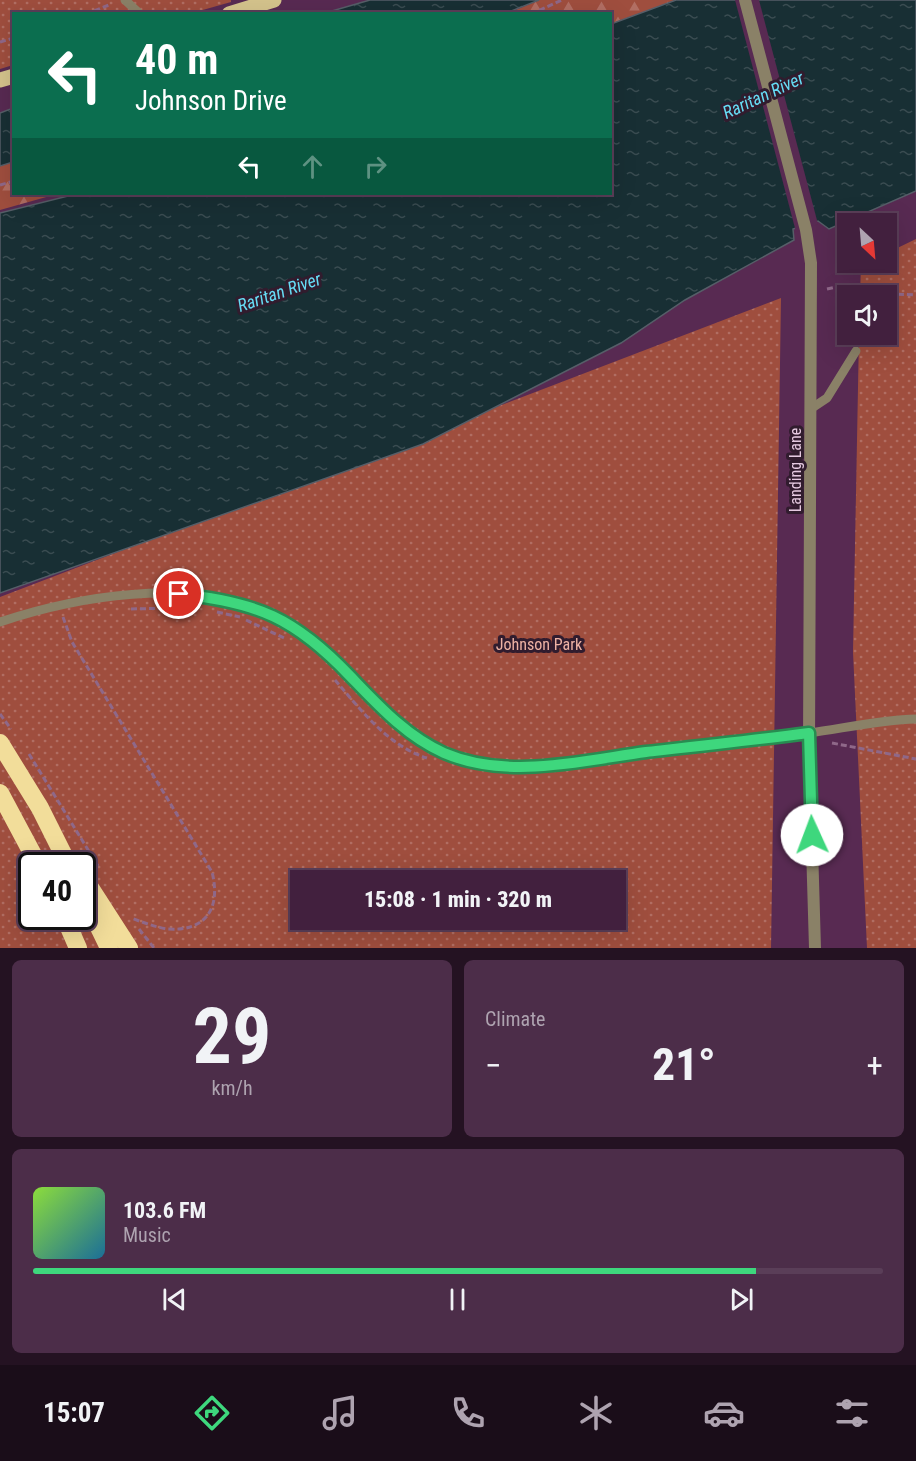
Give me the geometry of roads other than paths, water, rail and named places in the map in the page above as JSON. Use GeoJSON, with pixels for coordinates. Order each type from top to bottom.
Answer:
{"type":"FeatureCollection","features":[{"type":"Feature","properties":{"kind":"highway"},"geometry":{"type":"LineString","coordinates":[[6,737],[62,852]]}},
{"type":"Feature","properties":{"kind":"highway"},"geometry":{"type":"LineString","coordinates":[[0,794],[31,852]]}},
{"type":"Feature","properties":{"kind":"highway"},"geometry":{"type":"LineString","coordinates":[[40,808],[77,852]]}},
{"type":"Feature","properties":{"kind":"highway"},"geometry":{"type":"LineString","coordinates":[[96,906],[109,948]]}},
{"type":"Feature","properties":{"kind":"highway"},"geometry":{"type":"LineString","coordinates":[[96,908],[129,948]]}},
{"type":"Feature","properties":{"kind":"highway"},"geometry":{"type":"LineString","coordinates":[[70,930],[78,948]]}},
{"type":"Feature","properties":{"kind":"main road"},"geometry":{"type":"LineString","coordinates":[[235,12],[274,0]]}},
{"type":"Feature","properties":{"kind":"street","name":"Landing Lane"},"geometry":{"type":"LineString","coordinates":[[745,0],[806,230],[812,291],[809,733],[815,948]]}},
{"type":"Feature","properties":{"kind":"lane"},"geometry":{"type":"LineString","coordinates":[[125,0],[138,12]]}},
{"type":"Feature","properties":{"kind":"lane"},"geometry":{"type":"LineString","coordinates":[[812,408],[827,398],[856,351]]}},
{"type":"Feature","properties":{"kind":"lane"},"geometry":{"type":"LineString","coordinates":[[0,622],[60,604],[139,595],[179,594],[241,603],[264,611],[302,632],[338,664],[390,717],[423,742],[462,759],[494,766],[522,767],[809,733],[887,719],[916,719]]}},
{"type":"Feature","properties":{"kind":"water"},"geometry":{"type":"Polygon","coordinates":[[[370,0],[539,0],[509,12],[328,12],[370,0]]]}},
{"type":"Feature","properties":{"kind":"water","name":"Raritan River"},"geometry":{"type":"Polygon","coordinates":[[[676,0],[916,0],[916,191],[866,213],[837,213],[837,226],[829,229],[818,221],[793,229],[794,240],[685,300],[621,343],[423,444],[0,593],[0,213],[72,195],[612,195],[612,24],[676,0]]]}},
{"type":"Feature","properties":{"kind":"water"},"geometry":{"type":"Polygon","coordinates":[[[12,108],[12,162],[0,166],[0,113],[12,108]]]}},
{"type":"Feature","properties":{"kind":"park label","name":"Johnson Park"},"geometry":{"type":"Point","coordinates":[539,644]}}]}
